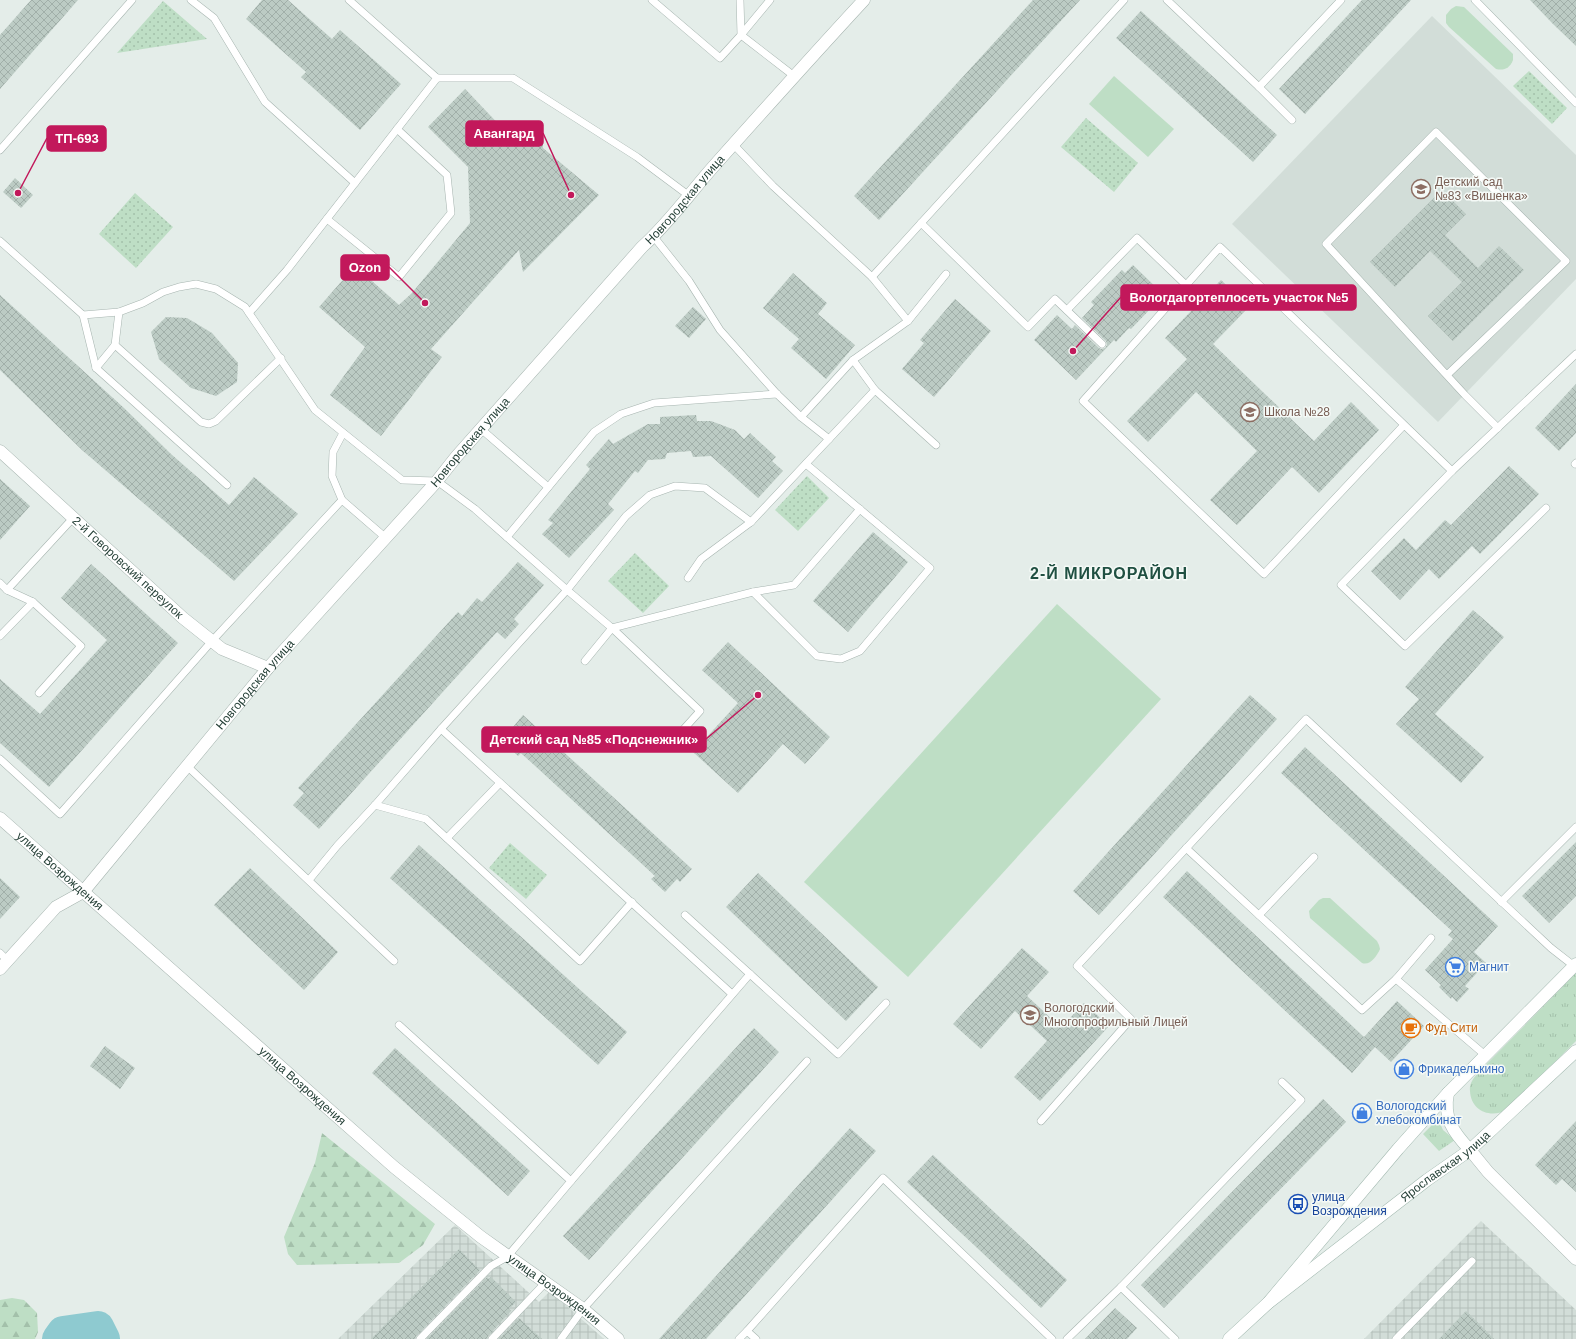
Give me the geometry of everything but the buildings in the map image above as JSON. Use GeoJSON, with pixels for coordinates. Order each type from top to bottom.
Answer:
{"type":"FeatureCollection","features":[{"type":"Feature","properties":{"kind":"street","name":"Новгородская улица"},"geometry":{"type":"LineString","coordinates":[[83,892],[268,668],[437,481],[642,247],[654,237],[688,195],[733,144],[864,0]]}},
{"type":"Feature","properties":{"kind":"street","name":"2-й Говоровский переулок"},"geometry":{"type":"LineString","coordinates":[[0,451],[183,618],[222,649],[268,668]]}},
{"type":"Feature","properties":{"kind":"street","name":"улица Возрождения"},"geometry":{"type":"LineString","coordinates":[[0,818],[394,1167],[507,1257],[546,1282],[583,1309],[618,1339]]}},
{"type":"Feature","properties":{"kind":"street"},"geometry":{"type":"LineString","coordinates":[[3,961],[56,907],[83,892]]}},
{"type":"Feature","properties":{"kind":"street","name":"Ярославская улица"},"geometry":{"type":"LineString","coordinates":[[1268,1303],[1398,1149],[1448,1093],[1575,965]]}},
{"type":"Feature","properties":{"kind":"street","name":"Ярославская улица"},"geometry":{"type":"LineString","coordinates":[[1230,1339],[1268,1303],[1427,1180],[1470,1150],[1576,1051]]}},
{"type":"Feature","properties":{"kind":"street"},"geometry":{"type":"LineString","coordinates":[[1448,1093],[1446,1110],[1450,1125],[1457,1136],[1488,1172],[1576,1259]]}},
{"type":"Feature","properties":{"kind":"lane"},"geometry":{"type":"LineString","coordinates":[[0,150],[132,0]]}},
{"type":"Feature","properties":{"kind":"lane"},"geometry":{"type":"LineString","coordinates":[[191,0],[214,18],[265,102],[355,182]]}},
{"type":"Feature","properties":{"kind":"lane"},"geometry":{"type":"LineString","coordinates":[[349,0],[437,78],[513,78],[637,157],[688,195]]}},
{"type":"Feature","properties":{"kind":"lane"},"geometry":{"type":"LineString","coordinates":[[652,0],[720,58],[770,0]]}},
{"type":"Feature","properties":{"kind":"lane"},"geometry":{"type":"LineString","coordinates":[[740,0],[741,35]]}},
{"type":"Feature","properties":{"kind":"lane"},"geometry":{"type":"LineString","coordinates":[[872,277],[1124,0]]}},
{"type":"Feature","properties":{"kind":"lane"},"geometry":{"type":"LineString","coordinates":[[1167,0],[1260,87],[1292,120]]}},
{"type":"Feature","properties":{"kind":"lane"},"geometry":{"type":"LineString","coordinates":[[1260,87],[1341,0]]}},
{"type":"Feature","properties":{"kind":"lane"},"geometry":{"type":"LineString","coordinates":[[1475,0],[1576,103]]}},
{"type":"Feature","properties":{"kind":"lane"},"geometry":{"type":"LineString","coordinates":[[741,35],[794,76]]}},
{"type":"Feature","properties":{"kind":"lane"},"geometry":{"type":"LineString","coordinates":[[249,313],[287,270],[437,78]]}},
{"type":"Feature","properties":{"kind":"lane"},"geometry":{"type":"LineString","coordinates":[[327,219],[399,277],[451,213],[446,175],[397,128]]}},
{"type":"Feature","properties":{"kind":"lane"},"geometry":{"type":"LineString","coordinates":[[1447,375],[1566,260],[1436,132],[1326,244],[1447,375],[1498,428]]}},
{"type":"Feature","properties":{"kind":"lane"},"geometry":{"type":"LineString","coordinates":[[733,144],[773,186],[872,277],[908,321]]}},
{"type":"Feature","properties":{"kind":"lane"},"geometry":{"type":"LineString","coordinates":[[920,223],[1028,327],[1056,299],[1102,344]]}},
{"type":"Feature","properties":{"kind":"lane"},"geometry":{"type":"LineString","coordinates":[[654,237],[688,281],[720,330],[777,394],[800,417],[829,439]]}},
{"type":"Feature","properties":{"kind":"lane"},"geometry":{"type":"LineString","coordinates":[[1067,310],[1137,238],[1186,285]]}},
{"type":"Feature","properties":{"kind":"lane"},"geometry":{"type":"LineString","coordinates":[[0,241],[84,315],[96,368],[227,485]]}},
{"type":"Feature","properties":{"kind":"lane"},"geometry":{"type":"LineString","coordinates":[[1404,425],[1264,574],[1083,401],[1220,247],[1404,425],[1452,472]]}},
{"type":"Feature","properties":{"kind":"lane"},"geometry":{"type":"LineString","coordinates":[[800,417],[853,360],[908,321],[946,274]]}},
{"type":"Feature","properties":{"kind":"lane"},"geometry":{"type":"LineString","coordinates":[[84,315],[119,312],[143,303],[163,292],[196,284],[216,289],[245,307],[315,410],[402,480],[437,481],[475,509],[612,628],[700,711],[682,731]]}},
{"type":"Feature","properties":{"kind":"lane"},"geometry":{"type":"LineString","coordinates":[[96,368],[115,345],[119,312]]}},
{"type":"Feature","properties":{"kind":"lane"},"geometry":{"type":"LineString","coordinates":[[115,345],[201,422],[209,424],[216,421],[281,358]]}},
{"type":"Feature","properties":{"kind":"lane"},"geometry":{"type":"LineString","coordinates":[[1546,508],[1405,646],[1341,585],[1452,472],[1576,354]]}},
{"type":"Feature","properties":{"kind":"lane"},"geometry":{"type":"LineString","coordinates":[[853,360],[875,390],[936,445]]}},
{"type":"Feature","properties":{"kind":"lane"},"geometry":{"type":"LineString","coordinates":[[688,578],[701,559],[751,522],[875,390]]}},
{"type":"Feature","properties":{"kind":"lane"},"geometry":{"type":"LineString","coordinates":[[507,537],[594,432],[621,414],[654,403],[777,394]]}},
{"type":"Feature","properties":{"kind":"lane"},"geometry":{"type":"LineString","coordinates":[[481,429],[548,487]]}},
{"type":"Feature","properties":{"kind":"lane"},"geometry":{"type":"LineString","coordinates":[[343,432],[333,452],[332,476],[342,500],[386,538]]}},
{"type":"Feature","properties":{"kind":"lane"},"geometry":{"type":"LineString","coordinates":[[753,592],[817,656],[841,659],[860,651],[930,568],[806,464]]}},
{"type":"Feature","properties":{"kind":"lane"},"geometry":{"type":"LineString","coordinates":[[309,880],[440,729],[567,590],[626,516],[650,495],[675,486],[705,488],[751,522]]}},
{"type":"Feature","properties":{"kind":"lane"},"geometry":{"type":"LineString","coordinates":[[0,759],[60,814],[212,641],[342,500]]}},
{"type":"Feature","properties":{"kind":"lane"},"geometry":{"type":"LineString","coordinates":[[585,661],[612,628],[753,592],[794,585],[860,509]]}},
{"type":"Feature","properties":{"kind":"lane"},"geometry":{"type":"LineString","coordinates":[[7,590],[74,517]]}},
{"type":"Feature","properties":{"kind":"lane"},"geometry":{"type":"LineString","coordinates":[[0,583],[7,590],[33,602],[81,646],[39,693]]}},
{"type":"Feature","properties":{"kind":"lane"},"geometry":{"type":"LineString","coordinates":[[0,636],[33,602]]}},
{"type":"Feature","properties":{"kind":"lane"},"geometry":{"type":"LineString","coordinates":[[1041,1121],[1131,1019],[1076,966],[1306,719],[1551,948],[1575,965]]}},
{"type":"Feature","properties":{"kind":"lane"},"geometry":{"type":"LineString","coordinates":[[440,729],[732,994]]}},
{"type":"Feature","properties":{"kind":"lane"},"geometry":{"type":"LineString","coordinates":[[187,766],[394,961]]}},
{"type":"Feature","properties":{"kind":"lane"},"geometry":{"type":"LineString","coordinates":[[447,838],[500,783]]}},
{"type":"Feature","properties":{"kind":"lane"},"geometry":{"type":"LineString","coordinates":[[376,804],[426,819],[580,960],[632,902]]}},
{"type":"Feature","properties":{"kind":"lane"},"geometry":{"type":"LineString","coordinates":[[1501,902],[1576,827]]}},
{"type":"Feature","properties":{"kind":"lane"},"geometry":{"type":"LineString","coordinates":[[1186,848],[1362,1010],[1396,979],[1431,938]]}},
{"type":"Feature","properties":{"kind":"lane"},"geometry":{"type":"LineString","coordinates":[[1259,915],[1314,857]]}},
{"type":"Feature","properties":{"kind":"lane"},"geometry":{"type":"LineString","coordinates":[[685,915],[838,1054],[886,1003]]}},
{"type":"Feature","properties":{"kind":"lane"},"geometry":{"type":"LineString","coordinates":[[420,1339],[491,1266],[507,1257],[570,1181],[750,974]]}},
{"type":"Feature","properties":{"kind":"lane"},"geometry":{"type":"LineString","coordinates":[[1396,979],[1485,1056]]}},
{"type":"Feature","properties":{"kind":"lane"},"geometry":{"type":"LineString","coordinates":[[399,1025],[570,1181]]}},
{"type":"Feature","properties":{"kind":"lane"},"geometry":{"type":"LineString","coordinates":[[561,1339],[583,1309],[807,1061]]}},
{"type":"Feature","properties":{"kind":"lane"},"geometry":{"type":"LineString","coordinates":[[1067,1339],[1121,1287],[1301,1100],[1282,1082]]}},
{"type":"Feature","properties":{"kind":"lane"},"geometry":{"type":"LineString","coordinates":[[739,1339],[883,1178],[1052,1339]]}},
{"type":"Feature","properties":{"kind":"lane"},"geometry":{"type":"LineString","coordinates":[[1396,1339],[1472,1261]]}},
{"type":"Feature","properties":{"kind":"lane"},"geometry":{"type":"LineString","coordinates":[[492,1339],[546,1282]]}},
{"type":"Feature","properties":{"kind":"lane"},"geometry":{"type":"LineString","coordinates":[[1121,1287],[1175,1339]]}},
{"type":"Feature","properties":{"kind":"lane"},"geometry":{"type":"LineString","coordinates":[[747,1331],[756,1339]]}},
{"type":"Feature","properties":{"kind":"shaded area","name":"Детский сад №83 «Вишенка»"},"geometry":{"type":"Polygon","coordinates":[[[1432,16],[1576,155],[1576,279],[1438,422],[1232,224],[1432,16]]]}},
{"type":"Feature","properties":{"kind":"shaded area"},"geometry":{"type":"Polygon","coordinates":[[[1481,1221],[1576,1310],[1576,1339],[1364,1339],[1481,1221]]]}},
{"type":"Feature","properties":{"kind":"shaded area"},"geometry":{"type":"Polygon","coordinates":[[[455,1225],[539,1302],[550,1291],[604,1339],[338,1339],[455,1225]]]}},
{"type":"Feature","properties":{"kind":"green space"},"geometry":{"type":"Polygon","coordinates":[[[163,1],[207,39],[117,53],[163,1]]]}},
{"type":"Feature","properties":{"kind":"green space"},"geometry":{"type":"Polygon","coordinates":[[[1456,6],[1464,7],[1513,54],[1512,63],[1508,67],[1499,70],[1496,69],[1449,27],[1446,23],[1446,15],[1456,6]]]}},
{"type":"Feature","properties":{"kind":"green space"},"geometry":{"type":"Polygon","coordinates":[[[1529,71],[1567,108],[1552,124],[1513,86],[1529,71]]]}},
{"type":"Feature","properties":{"kind":"green space"},"geometry":{"type":"Polygon","coordinates":[[[1114,76],[1174,129],[1148,157],[1089,104],[1114,76]]]}},
{"type":"Feature","properties":{"kind":"green space"},"geometry":{"type":"Polygon","coordinates":[[[1086,118],[1138,163],[1114,192],[1061,147],[1086,118]]]}},
{"type":"Feature","properties":{"kind":"green space"},"geometry":{"type":"Polygon","coordinates":[[[135,193],[173,227],[136,268],[99,234],[135,193]]]}},
{"type":"Feature","properties":{"kind":"green space"},"geometry":{"type":"Polygon","coordinates":[[[807,476],[829,498],[798,531],[775,510],[807,476]]]}},
{"type":"Feature","properties":{"kind":"green space"},"geometry":{"type":"Polygon","coordinates":[[[635,553],[669,586],[643,613],[608,581],[635,553]]]}},
{"type":"Feature","properties":{"kind":"green space"},"geometry":{"type":"Polygon","coordinates":[[[1057,604],[1161,699],[908,977],[804,882],[1057,604]]]}},
{"type":"Feature","properties":{"kind":"green space"},"geometry":{"type":"Polygon","coordinates":[[[510,843],[547,875],[526,899],[489,868],[510,843]]]}},
{"type":"Feature","properties":{"kind":"green space"},"geometry":{"type":"Polygon","coordinates":[[[1323,898],[1330,898],[1377,941],[1380,949],[1370,962],[1365,964],[1362,963],[1310,918],[1309,911],[1319,900],[1323,898]]]}},
{"type":"Feature","properties":{"kind":"green space"},"geometry":{"type":"Polygon","coordinates":[[[1576,973],[1576,1041],[1508,1109],[1502,1112],[1489,1113],[1478,1109],[1471,1098],[1470,1091],[1474,1078],[1576,973]]]}},
{"type":"Feature","properties":{"kind":"green space"},"geometry":{"type":"Polygon","coordinates":[[[1438,1119],[1443,1130],[1455,1140],[1439,1151],[1423,1134],[1438,1119]]]}},
{"type":"Feature","properties":{"kind":"green space"},"geometry":{"type":"Polygon","coordinates":[[[322,1133],[435,1224],[423,1245],[399,1263],[297,1265],[288,1254],[284,1237],[315,1163],[322,1133]]]}},
{"type":"Feature","properties":{"kind":"green space"},"geometry":{"type":"Polygon","coordinates":[[[12,1298],[24,1300],[37,1313],[38,1332],[35,1339],[0,1339],[0,1300],[12,1298]]]}},
{"type":"Feature","properties":{"kind":"waterway"},"geometry":{"type":"LineString","coordinates":[[58,1339],[63,1332],[98,1327],[104,1339]]}},
{"type":"Feature","properties":{"kind":"place","name":"Детский сад №83 «Вишенка»"},"geometry":{"type":"Point","coordinates":[1421,189]}},
{"type":"Feature","properties":{"kind":"place","name":"ТП-693"},"geometry":{"type":"Point","coordinates":[18,193]}},
{"type":"Feature","properties":{"kind":"place","name":"Авангард"},"geometry":{"type":"Point","coordinates":[571,195]}},
{"type":"Feature","properties":{"kind":"place","name":"Ozon"},"geometry":{"type":"Point","coordinates":[425,303]}},
{"type":"Feature","properties":{"kind":"place","name":"Вологдагортеплосеть участок №5"},"geometry":{"type":"Point","coordinates":[1073,351]}},
{"type":"Feature","properties":{"kind":"place","name":"Школа №28"},"geometry":{"type":"Point","coordinates":[1250,412]}},
{"type":"Feature","properties":{"kind":"place","name":"Детский сад №85 «Подснежник»"},"geometry":{"type":"Point","coordinates":[758,695]}},
{"type":"Feature","properties":{"kind":"place","name":"Магнит"},"geometry":{"type":"Point","coordinates":[1455,967]}},
{"type":"Feature","properties":{"kind":"place","name":"Вологодский Многопрофильный Лицей"},"geometry":{"type":"Point","coordinates":[1030,1015]}},
{"type":"Feature","properties":{"kind":"place","name":"Фуд Сити"},"geometry":{"type":"Point","coordinates":[1411,1028]}},
{"type":"Feature","properties":{"kind":"place","name":"Фрикаделькино"},"geometry":{"type":"Point","coordinates":[1404,1069]}},
{"type":"Feature","properties":{"kind":"place","name":"Вологодский хлебокомбинат"},"geometry":{"type":"Point","coordinates":[1362,1113]}},
{"type":"Feature","properties":{"kind":"place","name":"улица Возрождения"},"geometry":{"type":"Point","coordinates":[1298,1204]}},
{"type":"Feature","properties":{"kind":"district","name":"2-Й МИКРОРАЙОН"},"geometry":{"type":"Point","coordinates":[1109,573]}}]}
